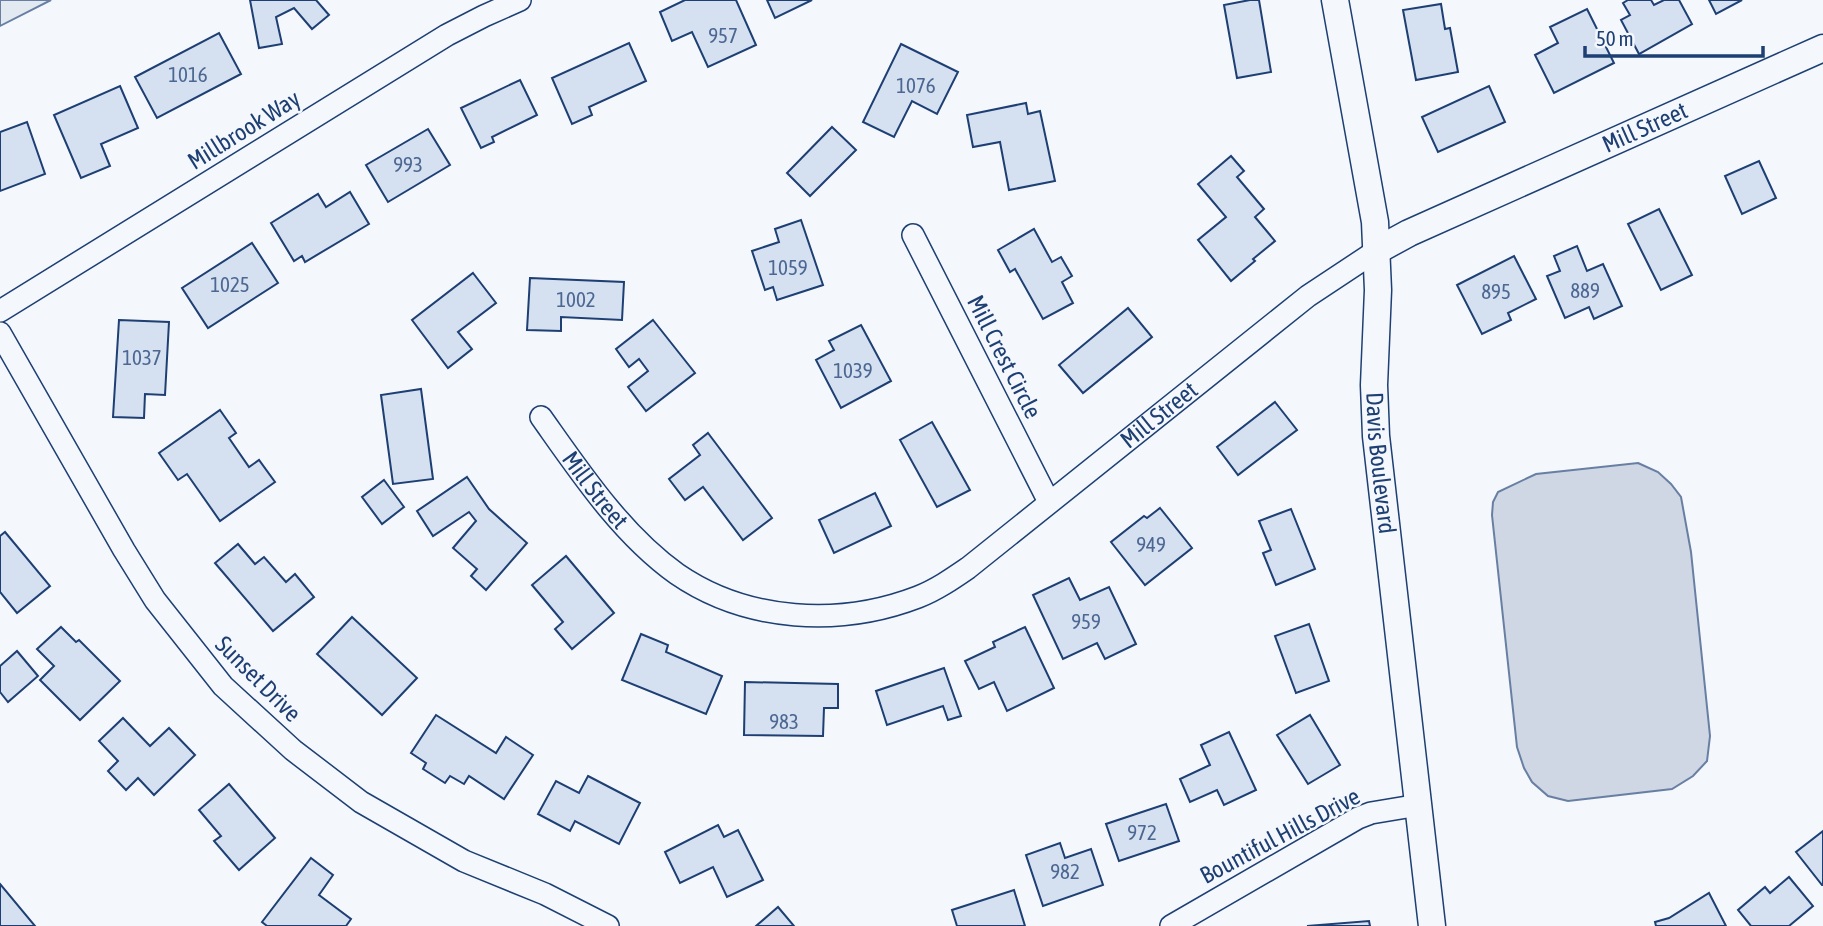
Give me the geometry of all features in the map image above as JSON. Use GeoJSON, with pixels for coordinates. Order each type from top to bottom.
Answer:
{"type":"FeatureCollection","features":[{"type":"Feature","properties":{"kind":"street","name":"Millbrook Way"},"geometry":{"type":"LineString","coordinates":[[0,311],[447,36],[520,0]]}},
{"type":"Feature","properties":{"kind":"street","name":"Davis Boulevard"},"geometry":{"type":"LineString","coordinates":[[1335,0],[1373,211],[1378,290],[1374,385],[1376,436],[1432,926]]}},
{"type":"Feature","properties":{"kind":"street","name":"Mill Street"},"geometry":{"type":"LineString","coordinates":[[541,417],[583,476],[650,552],[677,574],[707,591],[742,605],[780,614],[817,617],[851,614],[919,597],[968,568],[1308,296],[1376,251],[1409,233],[1823,48]]}},
{"type":"Feature","properties":{"kind":"street","name":"Mill Crest Circle"},"geometry":{"type":"LineString","coordinates":[[913,235],[1049,502]]}},
{"type":"Feature","properties":{"kind":"street","name":"Sunset Drive"},"geometry":{"type":"LineString","coordinates":[[0,333],[130,560],[162,609],[223,686],[293,750],[361,802],[464,861],[545,894],[608,926]]}},
{"type":"Feature","properties":{"kind":"street","name":"Bountiful Hills Drive"},"geometry":{"type":"LineString","coordinates":[[1171,926],[1358,818],[1371,813],[1419,805]]}},
{"type":"Feature","properties":{"kind":"shaded area"},"geometry":{"type":"Polygon","coordinates":[[[0,0],[51,0],[0,26],[0,0]]]}},
{"type":"Feature","properties":{"kind":"shaded area"},"geometry":{"type":"Polygon","coordinates":[[[1638,463],[1658,472],[1681,497],[1691,552],[1710,736],[1707,761],[1693,776],[1672,789],[1568,801],[1548,796],[1532,782],[1517,747],[1492,515],[1493,502],[1498,492],[1536,474],[1638,463]]]}},
{"type":"Feature","properties":{"kind":"building"},"geometry":{"type":"Polygon","coordinates":[[[250,0],[316,0],[329,15],[312,29],[294,8],[276,17],[282,44],[259,48],[250,0]]]}},
{"type":"Feature","properties":{"kind":"building"},"geometry":{"type":"Polygon","coordinates":[[[685,0],[736,0],[756,45],[708,67],[692,32],[672,41],[660,12],[685,0]]]}},
{"type":"Feature","properties":{"kind":"building"},"geometry":{"type":"Polygon","coordinates":[[[767,0],[812,0],[775,18],[767,0]]]}},
{"type":"Feature","properties":{"kind":"building"},"geometry":{"type":"Polygon","coordinates":[[[1259,0],[1271,72],[1237,78],[1224,5],[1259,0]]]}},
{"type":"Feature","properties":{"kind":"building"},"geometry":{"type":"Polygon","coordinates":[[[1628,0],[1651,0],[1654,5],[1664,0],[1679,0],[1692,24],[1639,54],[1621,20],[1630,15],[1623,3],[1628,0]]]}},
{"type":"Feature","properties":{"kind":"building"},"geometry":{"type":"Polygon","coordinates":[[[1709,0],[1742,0],[1716,14],[1709,0]]]}},
{"type":"Feature","properties":{"kind":"building"},"geometry":{"type":"Polygon","coordinates":[[[1441,4],[1445,29],[1450,28],[1458,72],[1416,80],[1403,10],[1441,4]]]}},
{"type":"Feature","properties":{"kind":"building"},"geometry":{"type":"Polygon","coordinates":[[[1587,9],[1614,63],[1554,93],[1535,55],[1558,43],[1550,27],[1587,9]]]}},
{"type":"Feature","properties":{"kind":"building"},"geometry":{"type":"Polygon","coordinates":[[[219,33],[241,74],[157,118],[135,77],[219,33]]]}},
{"type":"Feature","properties":{"kind":"building"},"geometry":{"type":"Polygon","coordinates":[[[629,43],[646,81],[589,107],[592,115],[572,124],[552,78],[629,43]]]}},
{"type":"Feature","properties":{"kind":"building"},"geometry":{"type":"Polygon","coordinates":[[[901,44],[958,72],[937,114],[912,101],[894,137],[863,122],[901,44]]]}},
{"type":"Feature","properties":{"kind":"building"},"geometry":{"type":"Polygon","coordinates":[[[520,80],[537,115],[492,137],[494,142],[481,148],[461,108],[520,80]]]}},
{"type":"Feature","properties":{"kind":"building"},"geometry":{"type":"Polygon","coordinates":[[[120,86],[138,128],[101,144],[110,166],[81,178],[54,115],[120,86]]]}},
{"type":"Feature","properties":{"kind":"building"},"geometry":{"type":"Polygon","coordinates":[[[1489,86],[1505,122],[1438,152],[1422,117],[1489,86]]]}},
{"type":"Feature","properties":{"kind":"building"},"geometry":{"type":"Polygon","coordinates":[[[1026,103],[1028,114],[1040,111],[1055,181],[1009,190],[1000,142],[973,147],[967,115],[1026,103]]]}},
{"type":"Feature","properties":{"kind":"building"},"geometry":{"type":"Polygon","coordinates":[[[27,122],[45,174],[0,191],[0,132],[27,122]]]}},
{"type":"Feature","properties":{"kind":"building"},"geometry":{"type":"Polygon","coordinates":[[[832,127],[856,150],[810,196],[787,173],[832,127]]]}},
{"type":"Feature","properties":{"kind":"building"},"geometry":{"type":"Polygon","coordinates":[[[428,129],[450,165],[388,202],[366,165],[428,129]]]}},
{"type":"Feature","properties":{"kind":"building"},"geometry":{"type":"Polygon","coordinates":[[[1231,156],[1244,171],[1237,177],[1264,209],[1255,217],[1275,241],[1231,281],[1198,240],[1226,217],[1198,184],[1231,156]]]}},
{"type":"Feature","properties":{"kind":"building"},"geometry":{"type":"Polygon","coordinates":[[[1759,161],[1776,198],[1742,214],[1725,176],[1759,161]]]}},
{"type":"Feature","properties":{"kind":"building"},"geometry":{"type":"Polygon","coordinates":[[[350,192],[369,224],[305,262],[302,256],[294,261],[271,223],[318,194],[326,207],[350,192]]]}},
{"type":"Feature","properties":{"kind":"building"},"geometry":{"type":"Polygon","coordinates":[[[1659,209],[1692,275],[1661,290],[1628,224],[1659,209]]]}},
{"type":"Feature","properties":{"kind":"building"},"geometry":{"type":"Polygon","coordinates":[[[801,220],[823,285],[777,300],[773,287],[765,290],[752,251],[779,242],[775,229],[801,220]]]}},
{"type":"Feature","properties":{"kind":"building"},"geometry":{"type":"Polygon","coordinates":[[[1034,229],[1052,262],[1061,257],[1072,276],[1062,282],[1073,303],[1043,319],[1015,269],[1010,272],[998,250],[1034,229]]]}},
{"type":"Feature","properties":{"kind":"building"},"geometry":{"type":"Polygon","coordinates":[[[252,243],[278,283],[208,328],[182,288],[252,243]]]}},
{"type":"Feature","properties":{"kind":"building"},"geometry":{"type":"Polygon","coordinates":[[[1577,246],[1587,271],[1603,264],[1622,306],[1594,319],[1589,307],[1565,318],[1547,276],[1560,271],[1554,256],[1577,246]]]}},
{"type":"Feature","properties":{"kind":"building"},"geometry":{"type":"Polygon","coordinates":[[[1514,256],[1536,299],[1508,313],[1511,320],[1482,334],[1457,285],[1514,256]]]}},
{"type":"Feature","properties":{"kind":"building"},"geometry":{"type":"Polygon","coordinates":[[[473,273],[496,303],[458,332],[472,349],[448,368],[412,320],[473,273]]]}},
{"type":"Feature","properties":{"kind":"building"},"geometry":{"type":"Polygon","coordinates":[[[530,278],[624,282],[622,320],[561,317],[561,331],[527,330],[530,278]]]}},
{"type":"Feature","properties":{"kind":"building"},"geometry":{"type":"Polygon","coordinates":[[[1128,308],[1152,337],[1083,393],[1059,365],[1128,308]]]}},
{"type":"Feature","properties":{"kind":"building"},"geometry":{"type":"Polygon","coordinates":[[[119,320],[169,322],[165,395],[145,394],[144,418],[113,417],[119,320]]]}},
{"type":"Feature","properties":{"kind":"building"},"geometry":{"type":"Polygon","coordinates":[[[653,320],[695,373],[646,411],[628,387],[648,371],[639,359],[629,367],[616,349],[653,320]]]}},
{"type":"Feature","properties":{"kind":"building"},"geometry":{"type":"Polygon","coordinates":[[[861,325],[891,381],[841,408],[816,360],[834,350],[829,341],[861,325]]]}},
{"type":"Feature","properties":{"kind":"building"},"geometry":{"type":"Polygon","coordinates":[[[421,389],[433,479],[393,484],[381,395],[421,389]]]}},
{"type":"Feature","properties":{"kind":"building"},"geometry":{"type":"Polygon","coordinates":[[[1275,402],[1297,430],[1238,475],[1217,447],[1275,402]]]}},
{"type":"Feature","properties":{"kind":"building"},"geometry":{"type":"Polygon","coordinates":[[[220,410],[236,433],[229,438],[249,467],[259,460],[275,482],[220,521],[187,474],[178,480],[159,453],[220,410]]]}},
{"type":"Feature","properties":{"kind":"building"},"geometry":{"type":"Polygon","coordinates":[[[932,422],[970,490],[937,507],[900,440],[932,422]]]}},
{"type":"Feature","properties":{"kind":"building"},"geometry":{"type":"Polygon","coordinates":[[[708,433],[772,518],[743,540],[703,487],[685,500],[669,479],[700,455],[693,445],[708,433]]]}},
{"type":"Feature","properties":{"kind":"building"},"geometry":{"type":"Polygon","coordinates":[[[467,477],[489,509],[527,543],[486,590],[471,576],[477,569],[453,548],[476,521],[469,512],[433,536],[417,511],[467,477]]]}},
{"type":"Feature","properties":{"kind":"building"},"geometry":{"type":"Polygon","coordinates":[[[384,480],[404,507],[382,524],[362,497],[384,480]]]}},
{"type":"Feature","properties":{"kind":"building"},"geometry":{"type":"Polygon","coordinates":[[[875,493],[891,526],[834,553],[819,520],[875,493]]]}},
{"type":"Feature","properties":{"kind":"building"},"geometry":{"type":"Polygon","coordinates":[[[1160,508],[1192,548],[1145,585],[1111,542],[1144,516],[1147,518],[1160,508]]]}},
{"type":"Feature","properties":{"kind":"building"},"geometry":{"type":"Polygon","coordinates":[[[1291,509],[1315,569],[1276,585],[1263,553],[1271,550],[1259,521],[1291,509]]]}},
{"type":"Feature","properties":{"kind":"building"},"geometry":{"type":"Polygon","coordinates":[[[5,532],[50,586],[17,613],[0,592],[0,536],[5,532]]]}},
{"type":"Feature","properties":{"kind":"building"},"geometry":{"type":"Polygon","coordinates":[[[238,544],[255,564],[264,557],[286,582],[295,574],[314,597],[273,631],[215,563],[238,544]]]}},
{"type":"Feature","properties":{"kind":"building"},"geometry":{"type":"Polygon","coordinates":[[[566,556],[614,613],[572,649],[555,629],[563,622],[532,585],[566,556]]]}},
{"type":"Feature","properties":{"kind":"building"},"geometry":{"type":"Polygon","coordinates":[[[1069,578],[1080,600],[1109,587],[1136,644],[1105,659],[1097,643],[1063,659],[1033,595],[1069,578]]]}},
{"type":"Feature","properties":{"kind":"building"},"geometry":{"type":"Polygon","coordinates":[[[352,617],[417,678],[382,715],[317,654],[352,617]]]}},
{"type":"Feature","properties":{"kind":"building"},"geometry":{"type":"Polygon","coordinates":[[[1309,624],[1329,681],[1296,693],[1275,636],[1309,624]]]}},
{"type":"Feature","properties":{"kind":"building"},"geometry":{"type":"Polygon","coordinates":[[[61,627],[76,642],[79,640],[120,681],[80,720],[40,680],[54,666],[37,649],[61,627]]]}},
{"type":"Feature","properties":{"kind":"building"},"geometry":{"type":"Polygon","coordinates":[[[1025,627],[1054,688],[1007,711],[994,682],[979,689],[965,661],[995,647],[993,642],[1025,627]]]}},
{"type":"Feature","properties":{"kind":"building"},"geometry":{"type":"Polygon","coordinates":[[[641,634],[668,645],[666,652],[722,676],[706,714],[622,680],[641,634]]]}},
{"type":"Feature","properties":{"kind":"building"},"geometry":{"type":"Polygon","coordinates":[[[17,651],[38,676],[8,702],[0,692],[0,666],[17,651]]]}},
{"type":"Feature","properties":{"kind":"building"},"geometry":{"type":"Polygon","coordinates":[[[944,668],[961,716],[948,720],[943,706],[887,725],[876,691],[944,668]]]}},
{"type":"Feature","properties":{"kind":"building"},"geometry":{"type":"Polygon","coordinates":[[[745,682],[838,684],[838,708],[824,708],[823,736],[744,735],[745,682]]]}},
{"type":"Feature","properties":{"kind":"building"},"geometry":{"type":"Polygon","coordinates":[[[436,715],[496,753],[506,737],[533,755],[504,799],[469,776],[464,784],[450,776],[445,783],[423,769],[426,763],[411,753],[436,715]]]}},
{"type":"Feature","properties":{"kind":"building"},"geometry":{"type":"Polygon","coordinates":[[[1310,715],[1340,765],[1308,784],[1277,735],[1310,715]]]}},
{"type":"Feature","properties":{"kind":"building"},"geometry":{"type":"Polygon","coordinates":[[[123,718],[150,746],[169,728],[195,755],[154,795],[138,778],[126,790],[108,771],[118,761],[99,741],[123,718]]]}},
{"type":"Feature","properties":{"kind":"building"},"geometry":{"type":"Polygon","coordinates":[[[1229,732],[1256,790],[1224,805],[1217,790],[1190,802],[1180,779],[1210,765],[1201,745],[1229,732]]]}},
{"type":"Feature","properties":{"kind":"building"},"geometry":{"type":"Polygon","coordinates":[[[588,776],[640,803],[619,844],[575,821],[570,831],[538,814],[556,781],[579,793],[588,776]]]}},
{"type":"Feature","properties":{"kind":"building"},"geometry":{"type":"Polygon","coordinates":[[[229,784],[275,838],[239,870],[214,841],[221,836],[199,810],[229,784]]]}},
{"type":"Feature","properties":{"kind":"building"},"geometry":{"type":"Polygon","coordinates":[[[1166,804],[1179,841],[1119,861],[1106,824],[1166,804]]]}},
{"type":"Feature","properties":{"kind":"building"},"geometry":{"type":"Polygon","coordinates":[[[718,825],[724,837],[738,830],[763,880],[727,897],[713,867],[680,883],[665,852],[718,825]]]}},
{"type":"Feature","properties":{"kind":"building"},"geometry":{"type":"Polygon","coordinates":[[[1823,831],[1823,885],[1822,885],[1796,852],[1823,831]]]}},
{"type":"Feature","properties":{"kind":"building"},"geometry":{"type":"Polygon","coordinates":[[[1060,843],[1065,858],[1091,849],[1103,885],[1043,906],[1026,855],[1060,843]]]}},
{"type":"Feature","properties":{"kind":"building"},"geometry":{"type":"Polygon","coordinates":[[[311,858],[333,875],[319,895],[351,919],[346,926],[267,926],[262,922],[311,858]]]}},
{"type":"Feature","properties":{"kind":"building"},"geometry":{"type":"Polygon","coordinates":[[[1789,877],[1813,906],[1789,926],[1751,926],[1738,910],[1765,887],[1770,893],[1789,877]]]}},
{"type":"Feature","properties":{"kind":"building"},"geometry":{"type":"Polygon","coordinates":[[[0,884],[35,926],[0,926],[0,884]]]}},
{"type":"Feature","properties":{"kind":"building"},"geometry":{"type":"Polygon","coordinates":[[[1014,890],[1025,926],[957,926],[952,910],[1014,890]]]}},
{"type":"Feature","properties":{"kind":"building"},"geometry":{"type":"Polygon","coordinates":[[[1709,893],[1726,926],[1656,926],[1655,922],[1669,918],[1709,893]]]}},
{"type":"Feature","properties":{"kind":"building"},"geometry":{"type":"Polygon","coordinates":[[[778,907],[794,926],[756,926],[778,907]]]}},
{"type":"Feature","properties":{"kind":"building"},"geometry":{"type":"Polygon","coordinates":[[[1369,921],[1370,926],[1307,926],[1369,921]]]}}]}
